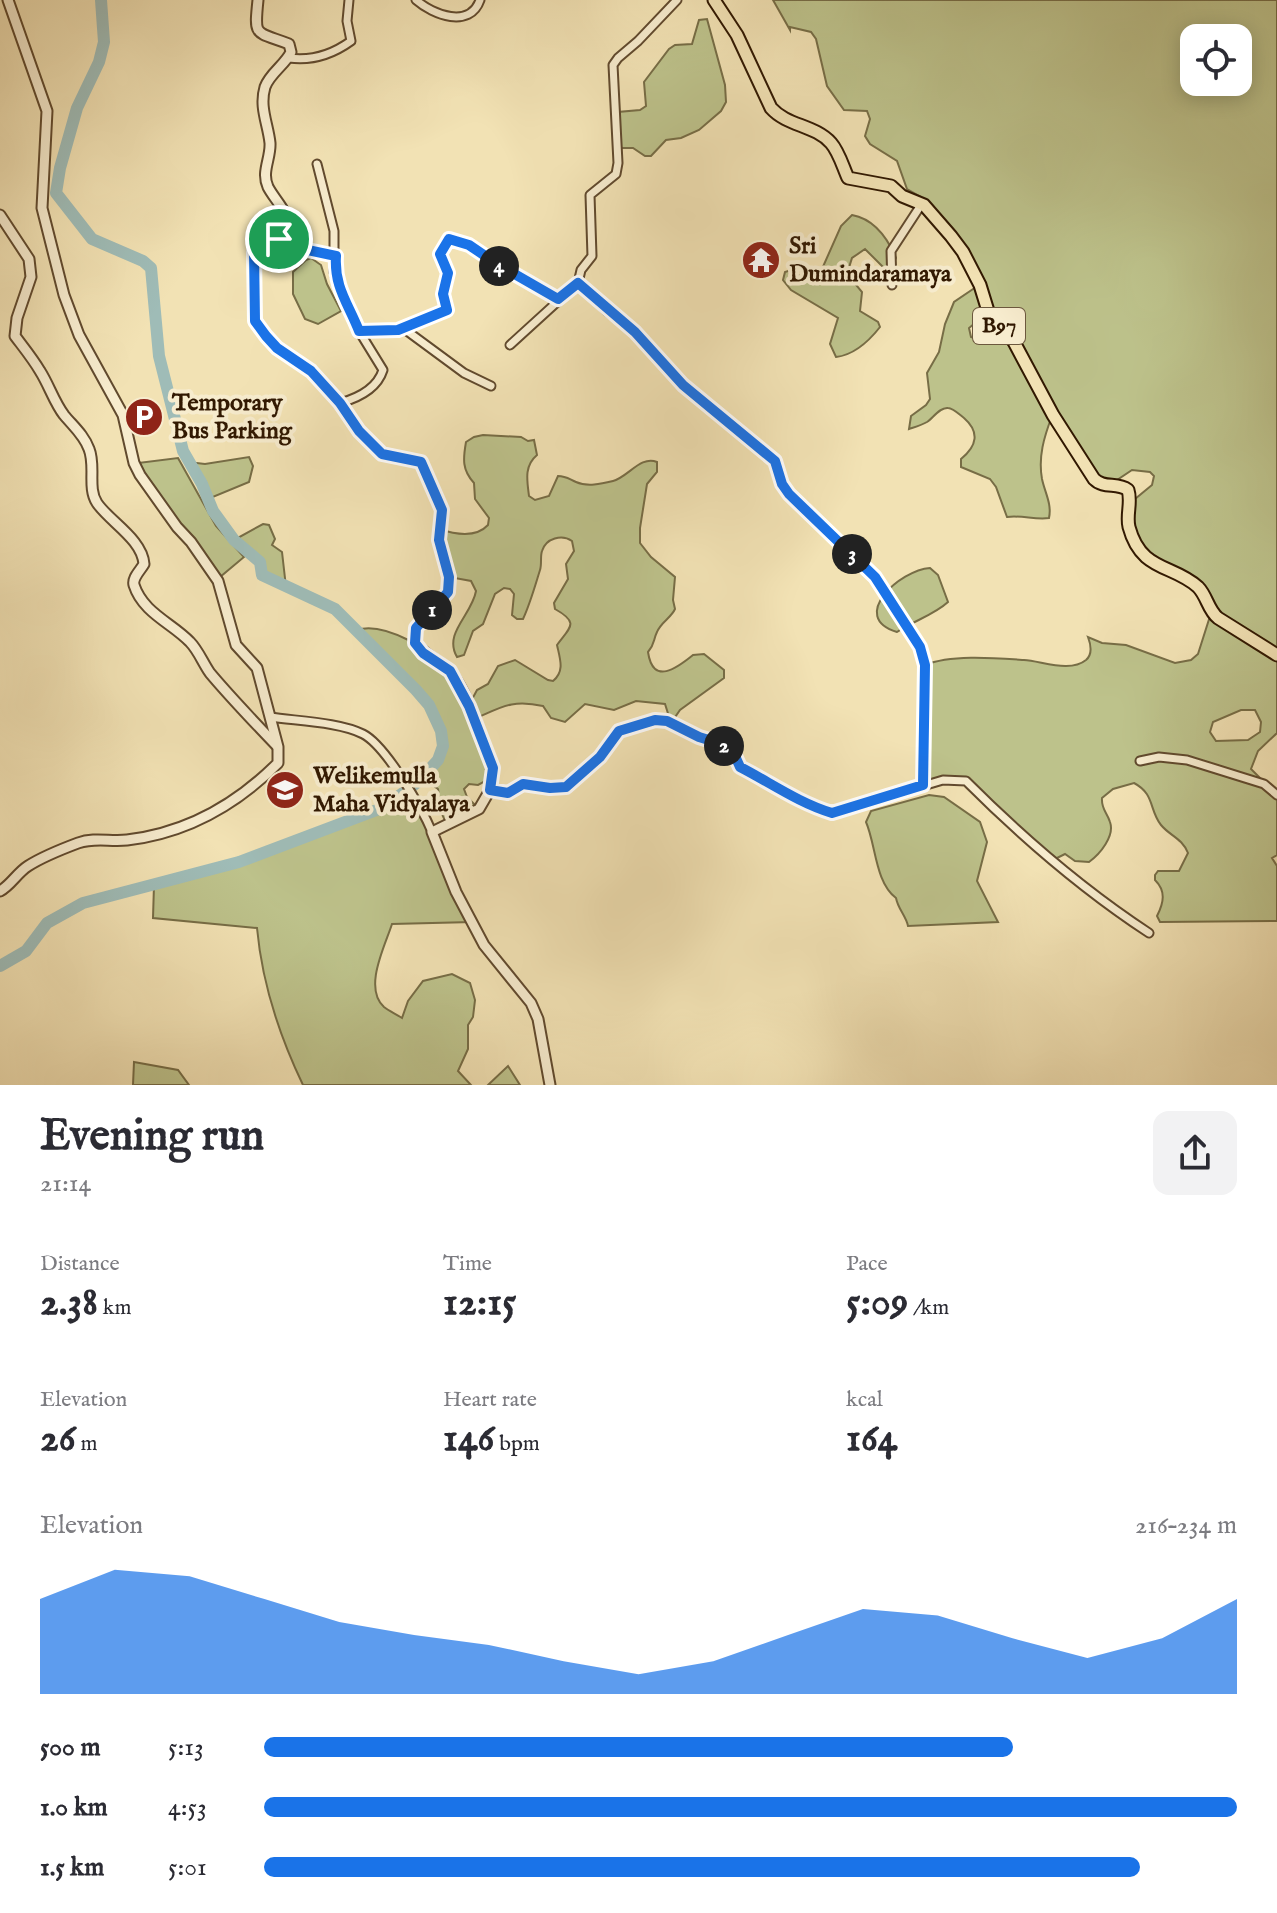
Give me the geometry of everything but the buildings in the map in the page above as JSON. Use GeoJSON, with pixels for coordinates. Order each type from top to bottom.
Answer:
{"type":"FeatureCollection","features":[{"type":"Feature","properties":{"kind":"main road","name":"B97"},"geometry":{"type":"LineString","coordinates":[[714,0],[737,35],[771,108],[833,145],[848,178],[891,186],[902,196],[921,205],[963,252],[980,285],[988,311],[1014,342],[1053,415],[1094,479],[1098,484],[1121,486],[1128,490],[1128,524],[1132,537],[1144,554],[1159,568],[1197,587],[1211,613],[1277,655]]}},
{"type":"Feature","properties":{"kind":"street"},"geometry":{"type":"LineString","coordinates":[[0,891],[28,866],[81,842],[101,838],[125,840],[169,830],[219,812],[243,796],[278,763],[278,747],[257,668],[236,645],[218,581],[140,475],[134,463],[123,415],[74,322],[54,260],[42,208],[47,111],[8,0]]}},
{"type":"Feature","properties":{"kind":"street"},"geometry":{"type":"LineString","coordinates":[[258,0],[255,27],[259,32],[289,44],[291,52],[265,87],[263,117],[270,144],[265,174],[267,185],[284,212],[288,226],[280,238],[254,252],[255,321],[277,348],[311,371],[340,403],[359,431],[382,454],[421,462],[442,510],[439,540],[449,577],[448,592],[416,628],[415,643],[423,653],[450,671],[469,706],[493,768],[490,790],[479,809],[432,832]]}},
{"type":"Feature","properties":{"kind":"street"},"geometry":{"type":"LineString","coordinates":[[289,58],[301,59],[337,51],[351,41],[347,21],[349,0]]}},
{"type":"Feature","properties":{"kind":"street"},"geometry":{"type":"LineString","coordinates":[[416,0],[436,13],[451,17],[471,13],[480,0]]}},
{"type":"Feature","properties":{"kind":"street"},"geometry":{"type":"LineString","coordinates":[[510,345],[578,283],[581,270],[592,256],[590,195],[616,174],[618,163],[613,65],[677,0]]}},
{"type":"Feature","properties":{"kind":"street"},"geometry":{"type":"LineString","coordinates":[[317,164],[332,219],[336,256],[334,272],[338,287],[359,331],[380,361],[383,373],[359,398],[340,403]]}},
{"type":"Feature","properties":{"kind":"street"},"geometry":{"type":"LineString","coordinates":[[892,285],[891,251],[921,205]]}},
{"type":"Feature","properties":{"kind":"street"},"geometry":{"type":"LineString","coordinates":[[0,215],[29,259],[31,277],[17,318],[15,336],[89,449],[94,469],[92,496],[105,515],[124,531],[144,555],[144,564],[134,578],[134,584],[146,605],[191,643],[206,668],[278,747]]}},
{"type":"Feature","properties":{"kind":"street"},"geometry":{"type":"LineString","coordinates":[[280,238],[298,248],[336,256]]}},
{"type":"Feature","properties":{"kind":"street"},"geometry":{"type":"LineString","coordinates":[[359,331],[403,328],[447,310],[443,294],[448,273],[440,254],[449,239],[469,245],[558,299]]}},
{"type":"Feature","properties":{"kind":"street"},"geometry":{"type":"LineString","coordinates":[[578,283],[635,332],[683,385],[775,461],[782,484],[789,494],[875,577],[893,603],[906,629],[920,647],[925,665],[923,785]]}},
{"type":"Feature","properties":{"kind":"street"},"geometry":{"type":"LineString","coordinates":[[403,328],[464,373],[491,386]]}},
{"type":"Feature","properties":{"kind":"street"},"geometry":{"type":"LineString","coordinates":[[270,717],[362,733],[398,773],[432,832],[456,892],[484,945],[531,1003],[538,1019],[550,1085]]}},
{"type":"Feature","properties":{"kind":"street"},"geometry":{"type":"LineString","coordinates":[[490,790],[508,793],[523,784],[566,787],[600,757],[619,731],[661,720],[731,747],[740,767],[789,795],[832,813],[943,780],[966,781],[1049,859],[1096,898],[1149,933]]}},
{"type":"Feature","properties":{"kind":"street"},"geometry":{"type":"LineString","coordinates":[[1140,761],[1159,757],[1187,760],[1264,784],[1277,795]]}},
{"type":"Feature","properties":{"kind":"green space"},"geometry":{"type":"Polygon","coordinates":[[[773,0],[1277,0],[1277,733],[1258,751],[1251,769],[1277,795],[1277,855],[1272,858],[1277,866],[1277,921],[1160,922],[1157,916],[1162,893],[1155,875],[1158,871],[1179,871],[1188,853],[1183,844],[1161,825],[1149,797],[1134,783],[1113,789],[1102,798],[1110,822],[1110,833],[1102,850],[1089,862],[1075,861],[1065,854],[1051,861],[966,781],[923,785],[925,665],[948,659],[974,658],[1072,666],[1090,655],[1088,637],[1102,643],[1126,645],[1175,663],[1191,660],[1198,654],[1211,613],[1204,596],[1159,568],[1132,537],[1129,504],[1152,485],[1154,476],[1150,472],[1132,470],[1111,484],[1103,485],[1052,416],[1041,455],[1049,518],[1007,517],[990,479],[961,467],[961,459],[974,439],[973,428],[964,418],[945,408],[927,422],[909,429],[911,416],[930,399],[927,373],[939,352],[954,302],[979,285],[963,252],[921,205],[921,197],[907,189],[897,161],[870,144],[865,136],[870,119],[867,111],[844,110],[827,86],[816,39],[811,32],[790,27],[790,30],[773,0]],[[988,312],[969,328],[971,337],[986,342],[1013,342],[988,312]],[[1241,710],[1213,722],[1210,732],[1216,741],[1248,740],[1260,732],[1261,722],[1255,710],[1241,710]]]}},
{"type":"Feature","properties":{"kind":"green space"},"geometry":{"type":"Polygon","coordinates":[[[707,19],[725,85],[726,102],[721,111],[699,130],[681,138],[666,140],[651,156],[645,156],[633,148],[618,148],[618,112],[640,110],[646,106],[644,82],[669,49],[675,45],[692,44],[699,20],[707,19]]]}},
{"type":"Feature","properties":{"kind":"green space"},"geometry":{"type":"Polygon","coordinates":[[[852,215],[867,221],[879,231],[896,258],[891,267],[883,267],[865,249],[852,258],[847,274],[862,292],[860,311],[878,322],[880,327],[861,346],[836,357],[830,344],[838,318],[791,290],[783,280],[785,272],[791,270],[805,279],[818,278],[841,226],[852,215]]]}},
{"type":"Feature","properties":{"kind":"green space"},"geometry":{"type":"Polygon","coordinates":[[[311,258],[321,265],[341,311],[318,324],[305,319],[293,294],[293,272],[311,258]]]}},
{"type":"Feature","properties":{"kind":"green space"},"geometry":{"type":"Polygon","coordinates":[[[483,435],[534,440],[537,455],[530,464],[527,479],[529,496],[535,500],[549,496],[558,476],[580,484],[599,484],[619,479],[645,461],[657,462],[657,472],[647,484],[640,543],[675,577],[675,609],[657,632],[648,652],[651,662],[655,669],[666,671],[693,655],[704,654],[724,670],[724,678],[680,710],[671,723],[665,704],[636,701],[614,710],[585,704],[565,722],[551,718],[543,706],[523,703],[507,705],[474,719],[493,777],[478,785],[469,784],[464,789],[479,809],[447,825],[441,812],[438,789],[431,784],[418,782],[441,752],[441,732],[435,717],[411,685],[357,630],[368,628],[394,634],[433,655],[451,672],[469,705],[477,690],[488,684],[498,666],[515,660],[548,680],[553,681],[557,677],[561,664],[557,645],[570,626],[568,618],[555,609],[554,603],[568,579],[566,564],[574,551],[572,541],[568,539],[555,538],[544,547],[540,570],[523,619],[512,615],[514,594],[504,588],[495,594],[483,624],[473,631],[464,655],[457,657],[454,648],[456,632],[476,591],[471,581],[449,577],[439,529],[471,533],[488,525],[489,518],[475,499],[474,483],[467,474],[464,459],[466,442],[483,435]]]}},
{"type":"Feature","properties":{"kind":"green space"},"geometry":{"type":"Polygon","coordinates":[[[249,457],[253,466],[249,482],[208,499],[188,462],[205,464],[249,457]]]}},
{"type":"Feature","properties":{"kind":"green space"},"geometry":{"type":"Polygon","coordinates":[[[178,458],[216,526],[244,557],[220,577],[172,517],[138,463],[178,458]]]}},
{"type":"Feature","properties":{"kind":"green space"},"geometry":{"type":"Polygon","coordinates":[[[263,524],[269,525],[275,539],[272,545],[282,552],[286,587],[262,575],[259,562],[234,540],[263,524]]]}},
{"type":"Feature","properties":{"kind":"green space"},"geometry":{"type":"Polygon","coordinates":[[[930,568],[938,575],[948,602],[897,632],[883,625],[877,616],[884,595],[905,577],[930,568]]]}},
{"type":"Feature","properties":{"kind":"green space"},"geometry":{"type":"Polygon","coordinates":[[[408,789],[472,922],[392,924],[375,978],[375,989],[384,1007],[402,1018],[408,1001],[423,981],[452,974],[470,983],[475,1000],[473,1017],[468,1025],[468,1049],[458,1071],[471,1085],[303,1085],[273,1008],[257,928],[153,918],[154,885],[239,862],[382,808],[408,789]]]}},
{"type":"Feature","properties":{"kind":"green space"},"geometry":{"type":"Polygon","coordinates":[[[929,795],[944,797],[980,822],[987,842],[977,881],[998,922],[908,926],[896,898],[884,883],[866,822],[871,811],[929,795]]]}},
{"type":"Feature","properties":{"kind":"green space"},"geometry":{"type":"Polygon","coordinates":[[[134,1062],[178,1070],[189,1085],[133,1085],[134,1062]]]}},
{"type":"Feature","properties":{"kind":"green space"},"geometry":{"type":"Polygon","coordinates":[[[508,1066],[520,1085],[488,1085],[508,1066]]]}},
{"type":"Feature","properties":{"kind":"waterway"},"geometry":{"type":"LineString","coordinates":[[0,966],[26,951],[47,923],[83,903],[239,862],[382,808],[418,782],[438,760],[443,746],[441,731],[429,705],[416,690],[335,609],[262,575],[260,562],[234,540],[213,511],[183,451],[159,356],[151,268],[143,261],[92,239],[56,193],[77,108],[99,62],[104,42],[101,0]]}},
{"type":"Feature","properties":{"kind":"place","name":"Sri Dumindaramaya"},"geometry":{"type":"Point","coordinates":[761,260]}},
{"type":"Feature","properties":{"kind":"place","name":"Temporary Bus Parking"},"geometry":{"type":"Point","coordinates":[144,417]}},
{"type":"Feature","properties":{"kind":"place","name":"Welikemulla Maha Vidyalaya"},"geometry":{"type":"Point","coordinates":[285,790]}},
{"type":"Feature","properties":{"kind":"route"},"geometry":{"type":"LineString","coordinates":[[279,239],[298,248],[336,256],[334,272],[338,287],[359,331],[398,330],[447,310],[443,294],[448,273],[440,254],[449,239],[469,245],[558,299],[578,283],[635,332],[683,385],[775,461],[782,484],[789,494],[875,577],[893,603],[906,629],[920,647],[925,665],[923,785],[832,813],[780,790],[740,767],[731,747],[699,737],[667,721],[655,720],[619,731],[600,757],[566,787],[523,784],[508,793],[490,790],[493,768],[469,706],[450,671],[423,653],[415,643],[416,628],[448,592],[449,577],[439,540],[442,510],[439,501],[421,462],[382,454],[359,431],[340,403],[311,371],[277,348],[255,321],[254,252],[279,239]]}}]}
